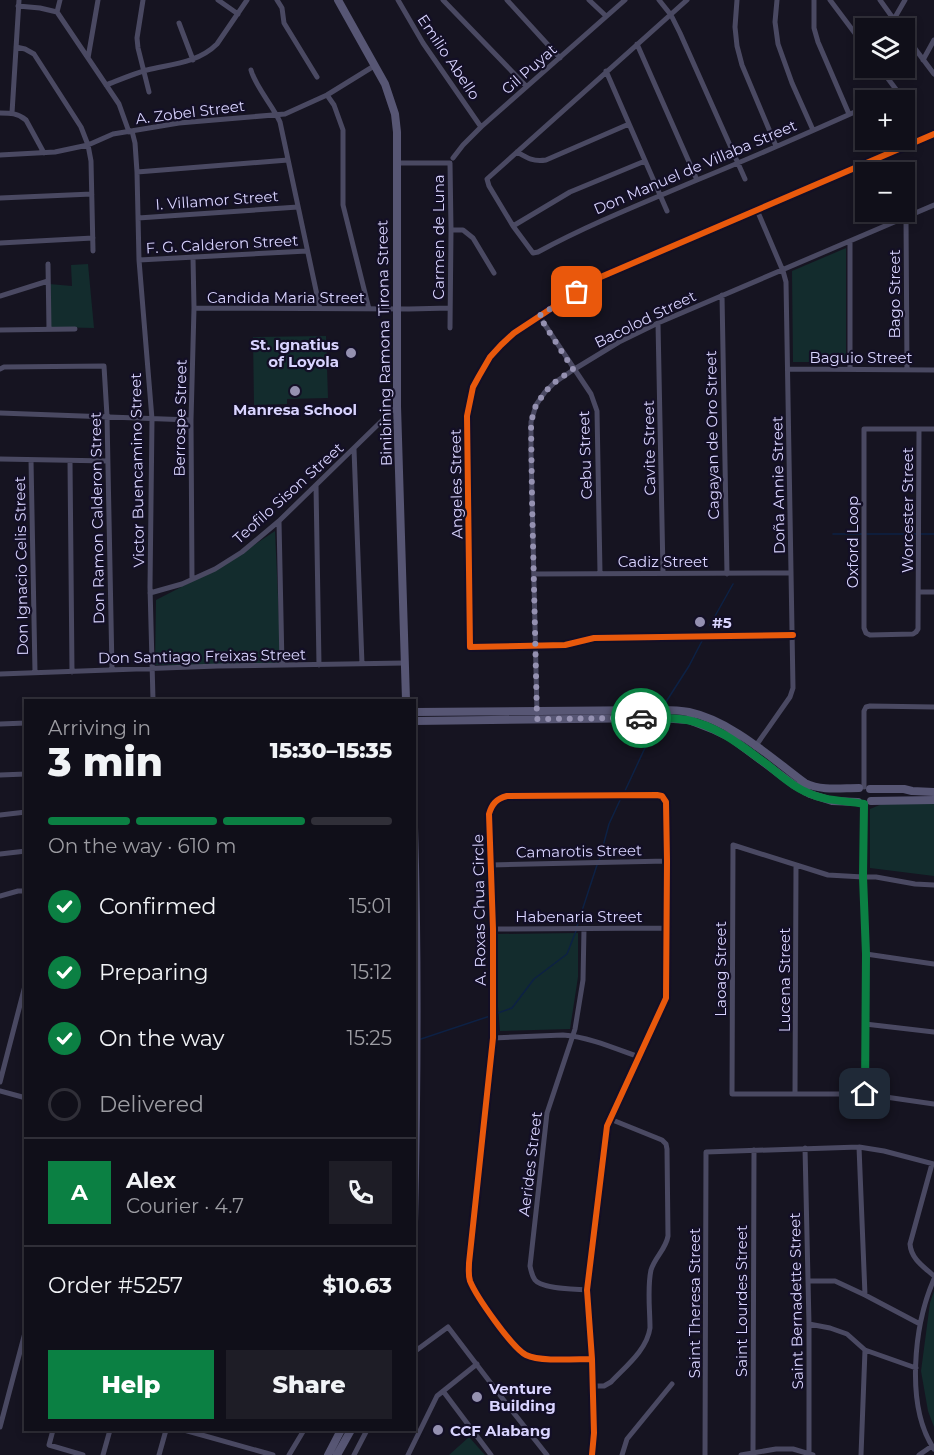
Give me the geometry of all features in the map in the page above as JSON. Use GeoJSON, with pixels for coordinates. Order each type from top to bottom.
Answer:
{"type":"FeatureCollection","features":[{"type":"Feature","properties":{"kind":"street"},"geometry":{"type":"LineString","coordinates":[[12,113],[19,3],[57,12],[60,0]]}},
{"type":"Feature","properties":{"kind":"street"},"geometry":{"type":"LineString","coordinates":[[88,58],[98,0]]}},
{"type":"Feature","properties":{"kind":"street"},"geometry":{"type":"LineString","coordinates":[[143,0],[137,38],[149,92]]}},
{"type":"Feature","properties":{"kind":"street"},"geometry":{"type":"LineString","coordinates":[[218,0],[238,14]]}},
{"type":"Feature","properties":{"kind":"street"},"geometry":{"type":"LineString","coordinates":[[106,85],[144,71],[193,60],[211,51],[247,0]]}},
{"type":"Feature","properties":{"kind":"street"},"geometry":{"type":"LineString","coordinates":[[277,0],[282,8],[284,22],[317,77]]}},
{"type":"Feature","properties":{"kind":"street","name":"Binibining Ramona Tirona Street"},"geometry":{"type":"LineString","coordinates":[[338,0],[385,84],[395,114],[397,132],[397,406],[406,699]]}},
{"type":"Feature","properties":{"kind":"street","name":"Emilio Abello"},"geometry":{"type":"LineString","coordinates":[[398,0],[423,43],[481,127]]}},
{"type":"Feature","properties":{"kind":"street"},"geometry":{"type":"LineString","coordinates":[[443,0],[526,86]]}},
{"type":"Feature","properties":{"kind":"street"},"geometry":{"type":"LineString","coordinates":[[507,0],[560,58]]}},
{"type":"Feature","properties":{"kind":"street"},"geometry":{"type":"LineString","coordinates":[[589,0],[606,16]]}},
{"type":"Feature","properties":{"kind":"street","name":"Gil Puyat"},"geometry":{"type":"LineString","coordinates":[[453,158],[481,127],[624,0]]}},
{"type":"Feature","properties":{"kind":"street"},"geometry":{"type":"LineString","coordinates":[[659,0],[671,15],[745,179]]}},
{"type":"Feature","properties":{"kind":"street"},"geometry":{"type":"LineString","coordinates":[[645,161],[570,192],[513,226],[487,179],[687,0]]}},
{"type":"Feature","properties":{"kind":"street"},"geometry":{"type":"LineString","coordinates":[[737,0],[735,27],[742,66],[776,146]]}},
{"type":"Feature","properties":{"kind":"street"},"geometry":{"type":"LineString","coordinates":[[777,0],[775,22],[778,44],[813,130]]}},
{"type":"Feature","properties":{"kind":"street"},"geometry":{"type":"LineString","coordinates":[[814,0],[814,28],[818,42],[849,114]]}},
{"type":"Feature","properties":{"kind":"street"},"geometry":{"type":"LineString","coordinates":[[830,0],[855,33]]}},
{"type":"Feature","properties":{"kind":"street"},"geometry":{"type":"LineString","coordinates":[[880,0],[893,18]]}},
{"type":"Feature","properties":{"kind":"street"},"geometry":{"type":"LineString","coordinates":[[895,18],[905,0]]}},
{"type":"Feature","properties":{"kind":"street","name":"Victor Buencamino Street"},"geometry":{"type":"LineString","coordinates":[[57,12],[119,104],[135,143],[139,260],[152,419],[150,593],[153,699]]}},
{"type":"Feature","properties":{"kind":"street"},"geometry":{"type":"LineString","coordinates":[[179,23],[193,60]]}},
{"type":"Feature","properties":{"kind":"street"},"geometry":{"type":"LineString","coordinates":[[923,60],[934,40]]}},
{"type":"Feature","properties":{"kind":"street"},"geometry":{"type":"LineString","coordinates":[[638,45],[697,180]]}},
{"type":"Feature","properties":{"kind":"street"},"geometry":{"type":"LineString","coordinates":[[16,47],[34,54],[81,127],[88,145],[91,161],[93,251]]}},
{"type":"Feature","properties":{"kind":"street"},"geometry":{"type":"LineString","coordinates":[[915,49],[934,74]]}},
{"type":"Feature","properties":{"kind":"street","name":"A. Zobel Street"},"geometry":{"type":"LineString","coordinates":[[0,155],[44,153],[88,145],[113,134],[179,123],[292,112],[327,95],[374,66]]}},
{"type":"Feature","properties":{"kind":"street"},"geometry":{"type":"LineString","coordinates":[[251,70],[280,123],[320,309]]}},
{"type":"Feature","properties":{"kind":"street"},"geometry":{"type":"LineString","coordinates":[[606,71],[667,211]]}},
{"type":"Feature","properties":{"kind":"street"},"geometry":{"type":"LineString","coordinates":[[327,95],[334,105],[343,130],[343,205],[369,309]]}},
{"type":"Feature","properties":{"kind":"street","name":"Don Manuel de Villaba Street"},"geometry":{"type":"LineString","coordinates":[[513,226],[530,249],[536,253],[570,235],[660,195],[855,112]]}},
{"type":"Feature","properties":{"kind":"street"},"geometry":{"type":"LineString","coordinates":[[0,113],[22,116],[44,153]]}},
{"type":"Feature","properties":{"kind":"street"},"geometry":{"type":"LineString","coordinates":[[517,152],[534,161],[546,160],[629,124]]}},
{"type":"Feature","properties":{"kind":"street","name":"Angeles Street"},"geometry":{"type":"LineString","coordinates":[[793,635],[588,638],[572,645],[470,646],[467,416],[473,387],[490,357],[514,333],[596,279],[934,134]]}},
{"type":"Feature","properties":{"kind":"street"},"geometry":{"type":"LineString","coordinates":[[137,172],[288,160]]}},
{"type":"Feature","properties":{"kind":"street","name":"Carmen de Luna"},"geometry":{"type":"LineString","coordinates":[[396,163],[450,163],[450,328]]}},
{"type":"Feature","properties":{"kind":"street"},"geometry":{"type":"LineString","coordinates":[[0,198],[92,194]]}},
{"type":"Feature","properties":{"kind":"street","name":"Bacolod Street"},"geometry":{"type":"LineString","coordinates":[[915,213],[934,205]]}},
{"type":"Feature","properties":{"kind":"street","name":"I. Villamor Street"},"geometry":{"type":"LineString","coordinates":[[138,218],[298,207]]}},
{"type":"Feature","properties":{"kind":"street","name":"Doña Annie Street"},"geometry":{"type":"LineString","coordinates":[[753,750],[792,693],[793,635],[786,282],[757,210]]}},
{"type":"Feature","properties":{"kind":"street","name":"Bacolod Street"},"geometry":{"type":"LineString","coordinates":[[537,715],[531,422],[536,405],[545,392],[573,369],[619,342],[658,323],[895,222]]}},
{"type":"Feature","properties":{"kind":"street","name":"Bago Street"},"geometry":{"type":"LineString","coordinates":[[906,222],[907,370]]}},
{"type":"Feature","properties":{"kind":"street"},"geometry":{"type":"LineString","coordinates":[[451,230],[463,230],[473,238],[494,273]]}},
{"type":"Feature","properties":{"kind":"street"},"geometry":{"type":"LineString","coordinates":[[0,243],[93,238]]}},
{"type":"Feature","properties":{"kind":"street"},"geometry":{"type":"LineString","coordinates":[[850,242],[850,369]]}},
{"type":"Feature","properties":{"kind":"street","name":"F. G. Calderon Street"},"geometry":{"type":"LineString","coordinates":[[139,260],[308,251]]}},
{"type":"Feature","properties":{"kind":"street","name":"Berrospe Street"},"geometry":{"type":"LineString","coordinates":[[192,579],[193,257]]}},
{"type":"Feature","properties":{"kind":"street"},"geometry":{"type":"LineString","coordinates":[[48,264],[49,329]]}},
{"type":"Feature","properties":{"kind":"street"},"geometry":{"type":"LineString","coordinates":[[0,296],[48,281]]}},
{"type":"Feature","properties":{"kind":"street","name":"Cagayan de Oro Street"},"geometry":{"type":"LineString","coordinates":[[722,296],[727,574]]}},
{"type":"Feature","properties":{"kind":"street","name":"Candida Maria Street"},"geometry":{"type":"LineString","coordinates":[[194,308],[450,308]]}},
{"type":"Feature","properties":{"kind":"street","name":"Cebu Street"},"geometry":{"type":"LineString","coordinates":[[539,316],[591,394],[597,411],[600,573]]}},
{"type":"Feature","properties":{"kind":"street","name":"Cavite Street"},"geometry":{"type":"LineString","coordinates":[[658,323],[663,573]]}},
{"type":"Feature","properties":{"kind":"street"},"geometry":{"type":"LineString","coordinates":[[0,330],[75,329]]}},
{"type":"Feature","properties":{"kind":"street","name":"Don Ramon Calderon Street"},"geometry":{"type":"LineString","coordinates":[[0,369],[4,367],[104,366],[112,670]]}},
{"type":"Feature","properties":{"kind":"street","name":"Baguio Street"},"geometry":{"type":"LineString","coordinates":[[788,369],[934,370]]}},
{"type":"Feature","properties":{"kind":"street","name":"Teofilo Sison Street"},"geometry":{"type":"LineString","coordinates":[[150,593],[182,584],[234,558],[279,521],[397,406]]}},
{"type":"Feature","properties":{"kind":"street"},"geometry":{"type":"LineString","coordinates":[[0,413],[191,420]]}},
{"type":"Feature","properties":{"kind":"street","name":"Oxford Loop"},"geometry":{"type":"LineString","coordinates":[[919,591],[916,632],[880,635],[866,633],[864,628],[864,429],[934,429]]}},
{"type":"Feature","properties":{"kind":"street","name":"Worcester Street"},"geometry":{"type":"LineString","coordinates":[[919,429],[919,591]]}},
{"type":"Feature","properties":{"kind":"street"},"geometry":{"type":"LineString","coordinates":[[354,449],[362,664]]}},
{"type":"Feature","properties":{"kind":"street"},"geometry":{"type":"LineString","coordinates":[[0,459],[108,461]]}},
{"type":"Feature","properties":{"kind":"street","name":"Don Ignacio Celis Street"},"geometry":{"type":"LineString","coordinates":[[31,460],[35,672]]}},
{"type":"Feature","properties":{"kind":"street"},"geometry":{"type":"LineString","coordinates":[[70,460],[72,672]]}},
{"type":"Feature","properties":{"kind":"street"},"geometry":{"type":"LineString","coordinates":[[316,485],[319,665]]}},
{"type":"Feature","properties":{"kind":"street"},"geometry":{"type":"LineString","coordinates":[[279,521],[282,665]]}},
{"type":"Feature","properties":{"kind":"street","name":"Cadiz Street"},"geometry":{"type":"LineString","coordinates":[[534,574],[791,573]]}},
{"type":"Feature","properties":{"kind":"street"},"geometry":{"type":"LineString","coordinates":[[919,591],[934,591]]}},
{"type":"Feature","properties":{"kind":"street","name":"Don Santiago Freixas Street"},"geometry":{"type":"LineString","coordinates":[[0,674],[405,663]]}},
{"type":"Feature","properties":{"kind":"street"},"geometry":{"type":"LineString","coordinates":[[864,788],[864,711],[866,707],[934,707]]}},
{"type":"Feature","properties":{"kind":"street"},"geometry":{"type":"LineString","coordinates":[[416,716],[537,715],[689,720],[753,750],[832,801],[906,801],[912,796],[934,792]]}},
{"type":"Feature","properties":{"kind":"street"},"geometry":{"type":"LineString","coordinates":[[0,724],[24,723]]}},
{"type":"Feature","properties":{"kind":"street"},"geometry":{"type":"LineString","coordinates":[[0,775],[24,774]]}},
{"type":"Feature","properties":{"kind":"street"},"geometry":{"type":"LineString","coordinates":[[821,793],[864,788],[904,789],[912,796],[934,800]]}},
{"type":"Feature","properties":{"kind":"street"},"geometry":{"type":"LineString","coordinates":[[864,788],[855,795],[864,802]]}},
{"type":"Feature","properties":{"kind":"street"},"geometry":{"type":"LineString","coordinates":[[864,788],[873,793],[864,802],[865,1094]]}},
{"type":"Feature","properties":{"kind":"street","name":"A. Roxas Chua Circle"},"geometry":{"type":"LineString","coordinates":[[592,1359],[540,1359],[526,1355],[501,1328],[475,1292],[469,1278],[493,1038],[493,929],[489,814],[496,800],[507,796],[657,795],[662,796],[666,802],[666,998],[608,1126],[587,1290],[592,1359],[594,1433],[592,1455]]}},
{"type":"Feature","properties":{"kind":"street"},"geometry":{"type":"LineString","coordinates":[[0,815],[24,812]]}},
{"type":"Feature","properties":{"kind":"street","name":"Laoag Street"},"geometry":{"type":"LineString","coordinates":[[795,1094],[732,1094],[733,845],[796,866]]}},
{"type":"Feature","properties":{"kind":"street"},"geometry":{"type":"LineString","coordinates":[[0,854],[24,851]]}},
{"type":"Feature","properties":{"kind":"street","name":"Camarotis Street"},"geometry":{"type":"LineString","coordinates":[[490,865],[667,861]]}},
{"type":"Feature","properties":{"kind":"street"},"geometry":{"type":"LineString","coordinates":[[796,866],[828,875],[876,876],[915,884],[934,885]]}},
{"type":"Feature","properties":{"kind":"street","name":"Lucena Street"},"geometry":{"type":"LineString","coordinates":[[795,1094],[796,866]]}},
{"type":"Feature","properties":{"kind":"street"},"geometry":{"type":"LineString","coordinates":[[0,896],[24,891]]}},
{"type":"Feature","properties":{"kind":"street","name":"Habenaria Street"},"geometry":{"type":"LineString","coordinates":[[493,929],[666,928]]}},
{"type":"Feature","properties":{"kind":"street","name":"Aerides Street"},"geometry":{"type":"LineString","coordinates":[[579,929],[583,980],[573,1036],[547,1113],[530,1266],[535,1281],[544,1286],[587,1290]]}},
{"type":"Feature","properties":{"kind":"street"},"geometry":{"type":"LineString","coordinates":[[866,954],[934,964]]}},
{"type":"Feature","properties":{"kind":"street"},"geometry":{"type":"LineString","coordinates":[[0,1082],[24,990]]}},
{"type":"Feature","properties":{"kind":"street"},"geometry":{"type":"LineString","coordinates":[[865,1024],[934,1032]]}},
{"type":"Feature","properties":{"kind":"street"},"geometry":{"type":"LineString","coordinates":[[493,1038],[573,1036],[639,1057]]}},
{"type":"Feature","properties":{"kind":"street"},"geometry":{"type":"LineString","coordinates":[[0,1091],[24,1097]]}},
{"type":"Feature","properties":{"kind":"street"},"geometry":{"type":"LineString","coordinates":[[795,1094],[865,1094],[934,1104]]}},
{"type":"Feature","properties":{"kind":"street"},"geometry":{"type":"LineString","coordinates":[[592,1386],[604,1386],[611,1382],[644,1346],[650,1328],[652,1268],[667,1243],[668,1236],[666,1144],[662,1140],[610,1119]]}},
{"type":"Feature","properties":{"kind":"street"},"geometry":{"type":"LineString","coordinates":[[859,1147],[865,1295]]}},
{"type":"Feature","properties":{"kind":"street"},"geometry":{"type":"LineString","coordinates":[[754,1150],[859,1147],[933,1164],[910,1244],[913,1257],[934,1278],[920,1324],[916,1368],[920,1421],[933,1447],[919,1455]]}},
{"type":"Feature","properties":{"kind":"street","name":"Saint Bernadette Street"},"geometry":{"type":"LineString","coordinates":[[805,1148],[811,1454]]}},
{"type":"Feature","properties":{"kind":"street","name":"Saint Theresa Street"},"geometry":{"type":"LineString","coordinates":[[705,1455],[706,1152],[754,1150]]}},
{"type":"Feature","properties":{"kind":"street","name":"Saint Lourdes Street"},"geometry":{"type":"LineString","coordinates":[[753,1453],[754,1150]]}},
{"type":"Feature","properties":{"kind":"street"},"geometry":{"type":"LineString","coordinates":[[809,1281],[835,1281],[920,1324]]}},
{"type":"Feature","properties":{"kind":"street"},"geometry":{"type":"LineString","coordinates":[[809,1324],[847,1334],[865,1350],[916,1368]]}},
{"type":"Feature","properties":{"kind":"street"},"geometry":{"type":"LineString","coordinates":[[416,1351],[448,1327],[547,1455]]}},
{"type":"Feature","properties":{"kind":"street"},"geometry":{"type":"LineString","coordinates":[[0,1427],[24,1337]]}},
{"type":"Feature","properties":{"kind":"street"},"geometry":{"type":"LineString","coordinates":[[861,1455],[865,1350]]}},
{"type":"Feature","properties":{"kind":"street"},"geometry":{"type":"LineString","coordinates":[[408,1455],[437,1396],[477,1364]]}},
{"type":"Feature","properties":{"kind":"street"},"geometry":{"type":"LineString","coordinates":[[622,1455],[627,1439],[672,1384]]}},
{"type":"Feature","properties":{"kind":"street"},"geometry":{"type":"LineString","coordinates":[[442,1391],[490,1455]]}},
{"type":"Feature","properties":{"kind":"street"},"geometry":{"type":"LineString","coordinates":[[53,1431],[49,1445],[83,1455]]}},
{"type":"Feature","properties":{"kind":"street"},"geometry":{"type":"LineString","coordinates":[[103,1455],[110,1431]]}},
{"type":"Feature","properties":{"kind":"street"},"geometry":{"type":"LineString","coordinates":[[159,1455],[166,1431]]}},
{"type":"Feature","properties":{"kind":"street"},"geometry":{"type":"LineString","coordinates":[[188,1431],[273,1455]]}},
{"type":"Feature","properties":{"kind":"street"},"geometry":{"type":"LineString","coordinates":[[289,1455],[303,1431]]}},
{"type":"Feature","properties":{"kind":"street"},"geometry":{"type":"LineString","coordinates":[[334,1453],[341,1431]]}},
{"type":"Feature","properties":{"kind":"street"},"geometry":{"type":"LineString","coordinates":[[334,1453],[350,1431]]}},
{"type":"Feature","properties":{"kind":"street"},"geometry":{"type":"LineString","coordinates":[[354,1455],[366,1431]]}},
{"type":"Feature","properties":{"kind":"street"},"geometry":{"type":"LineString","coordinates":[[741,1455],[793,1449],[811,1454]]}},
{"type":"Feature","properties":{"kind":"green space"},"geometry":{"type":"Polygon","coordinates":[[[846,248],[846,362],[793,362],[792,271],[846,248]]]}},
{"type":"Feature","properties":{"kind":"green space"},"geometry":{"type":"Polygon","coordinates":[[[88,264],[94,328],[49,327],[49,284],[72,286],[71,265],[88,264]]]}},
{"type":"Feature","properties":{"kind":"green space"},"geometry":{"type":"Polygon","coordinates":[[[326,336],[328,398],[287,399],[287,404],[254,405],[253,337],[326,336]]]}},
{"type":"Feature","properties":{"kind":"green space"},"geometry":{"type":"Polygon","coordinates":[[[275,531],[281,664],[155,665],[156,600],[224,565],[275,531]]]}},
{"type":"Feature","properties":{"kind":"green space"},"geometry":{"type":"Polygon","coordinates":[[[882,804],[934,804],[934,876],[870,868],[870,809],[882,804]]]}},
{"type":"Feature","properties":{"kind":"green space"},"geometry":{"type":"Polygon","coordinates":[[[578,933],[578,977],[570,1029],[500,1031],[498,934],[578,933]]]}},
{"type":"Feature","properties":{"kind":"green space"},"geometry":{"type":"Polygon","coordinates":[[[934,1291],[934,1427],[928,1411],[921,1371],[930,1303],[934,1291]]]}},
{"type":"Feature","properties":{"kind":"green space"},"geometry":{"type":"Polygon","coordinates":[[[469,1437],[485,1455],[449,1455],[469,1437]]]}},
{"type":"Feature","properties":{"kind":"waterway"},"geometry":{"type":"LineString","coordinates":[[833,534],[862,534]]}},
{"type":"Feature","properties":{"kind":"waterway"},"geometry":{"type":"LineString","coordinates":[[867,534],[916,534]]}},
{"type":"Feature","properties":{"kind":"waterway"},"geometry":{"type":"LineString","coordinates":[[921,534],[934,534]]}},
{"type":"Feature","properties":{"kind":"waterway"},"geometry":{"type":"LineString","coordinates":[[710,625],[733,584]]}},
{"type":"Feature","properties":{"kind":"waterway"},"geometry":{"type":"LineString","coordinates":[[664,705],[703,639]]}},
{"type":"Feature","properties":{"kind":"waterway"},"geometry":{"type":"LineString","coordinates":[[624,793],[657,722]]}},
{"type":"Feature","properties":{"kind":"waterway"},"geometry":{"type":"LineString","coordinates":[[599,861],[609,824],[621,798]]}},
{"type":"Feature","properties":{"kind":"waterway"},"geometry":{"type":"LineString","coordinates":[[577,926],[597,865]]}},
{"type":"Feature","properties":{"kind":"waterway"},"geometry":{"type":"LineString","coordinates":[[495,1014],[512,1008],[534,979],[567,954],[576,931]]}},
{"type":"Feature","properties":{"kind":"waterway"},"geometry":{"type":"LineString","coordinates":[[421,1039],[490,1016]]}},
{"type":"Feature","properties":{"kind":"cycle path"},"geometry":{"type":"LineString","coordinates":[[793,635],[594,638],[565,645],[470,647],[467,416],[473,387],[490,357],[514,333],[596,279],[934,134]]}},
{"type":"Feature","properties":{"kind":"cycle path"},"geometry":{"type":"LineString","coordinates":[[592,1359],[549,1359],[526,1355],[512,1343],[495,1321],[469,1276],[493,1038],[493,929],[489,814],[495,802],[507,796],[657,795],[662,796],[666,802],[666,998],[607,1126],[587,1290],[592,1359],[594,1433],[592,1455]]}},
{"type":"Feature","properties":{"kind":"way so far"},"geometry":{"type":"LineString","coordinates":[[577,292],[539,316],[573,369],[545,392],[536,405],[531,422],[537,719],[641,718]]}},
{"type":"Feature","properties":{"kind":"place","name":"St. Ignatius of Loyola"},"geometry":{"type":"Point","coordinates":[351,353]}},
{"type":"Feature","properties":{"kind":"place","name":"Manresa School"},"geometry":{"type":"Point","coordinates":[295,391]}},
{"type":"Feature","properties":{"kind":"place","name":"#5"},"geometry":{"type":"Point","coordinates":[700,622]}},
{"type":"Feature","properties":{"kind":"place","name":"Venture Building"},"geometry":{"type":"Point","coordinates":[477,1397]}},
{"type":"Feature","properties":{"kind":"place","name":"CCF Alabang"},"geometry":{"type":"Point","coordinates":[438,1430]}},
{"type":"Feature","properties":{"kind":"route"},"geometry":{"type":"LineString","coordinates":[[641,718],[689,720],[731,738],[803,791],[832,801],[864,804],[865,1094]]}}]}
